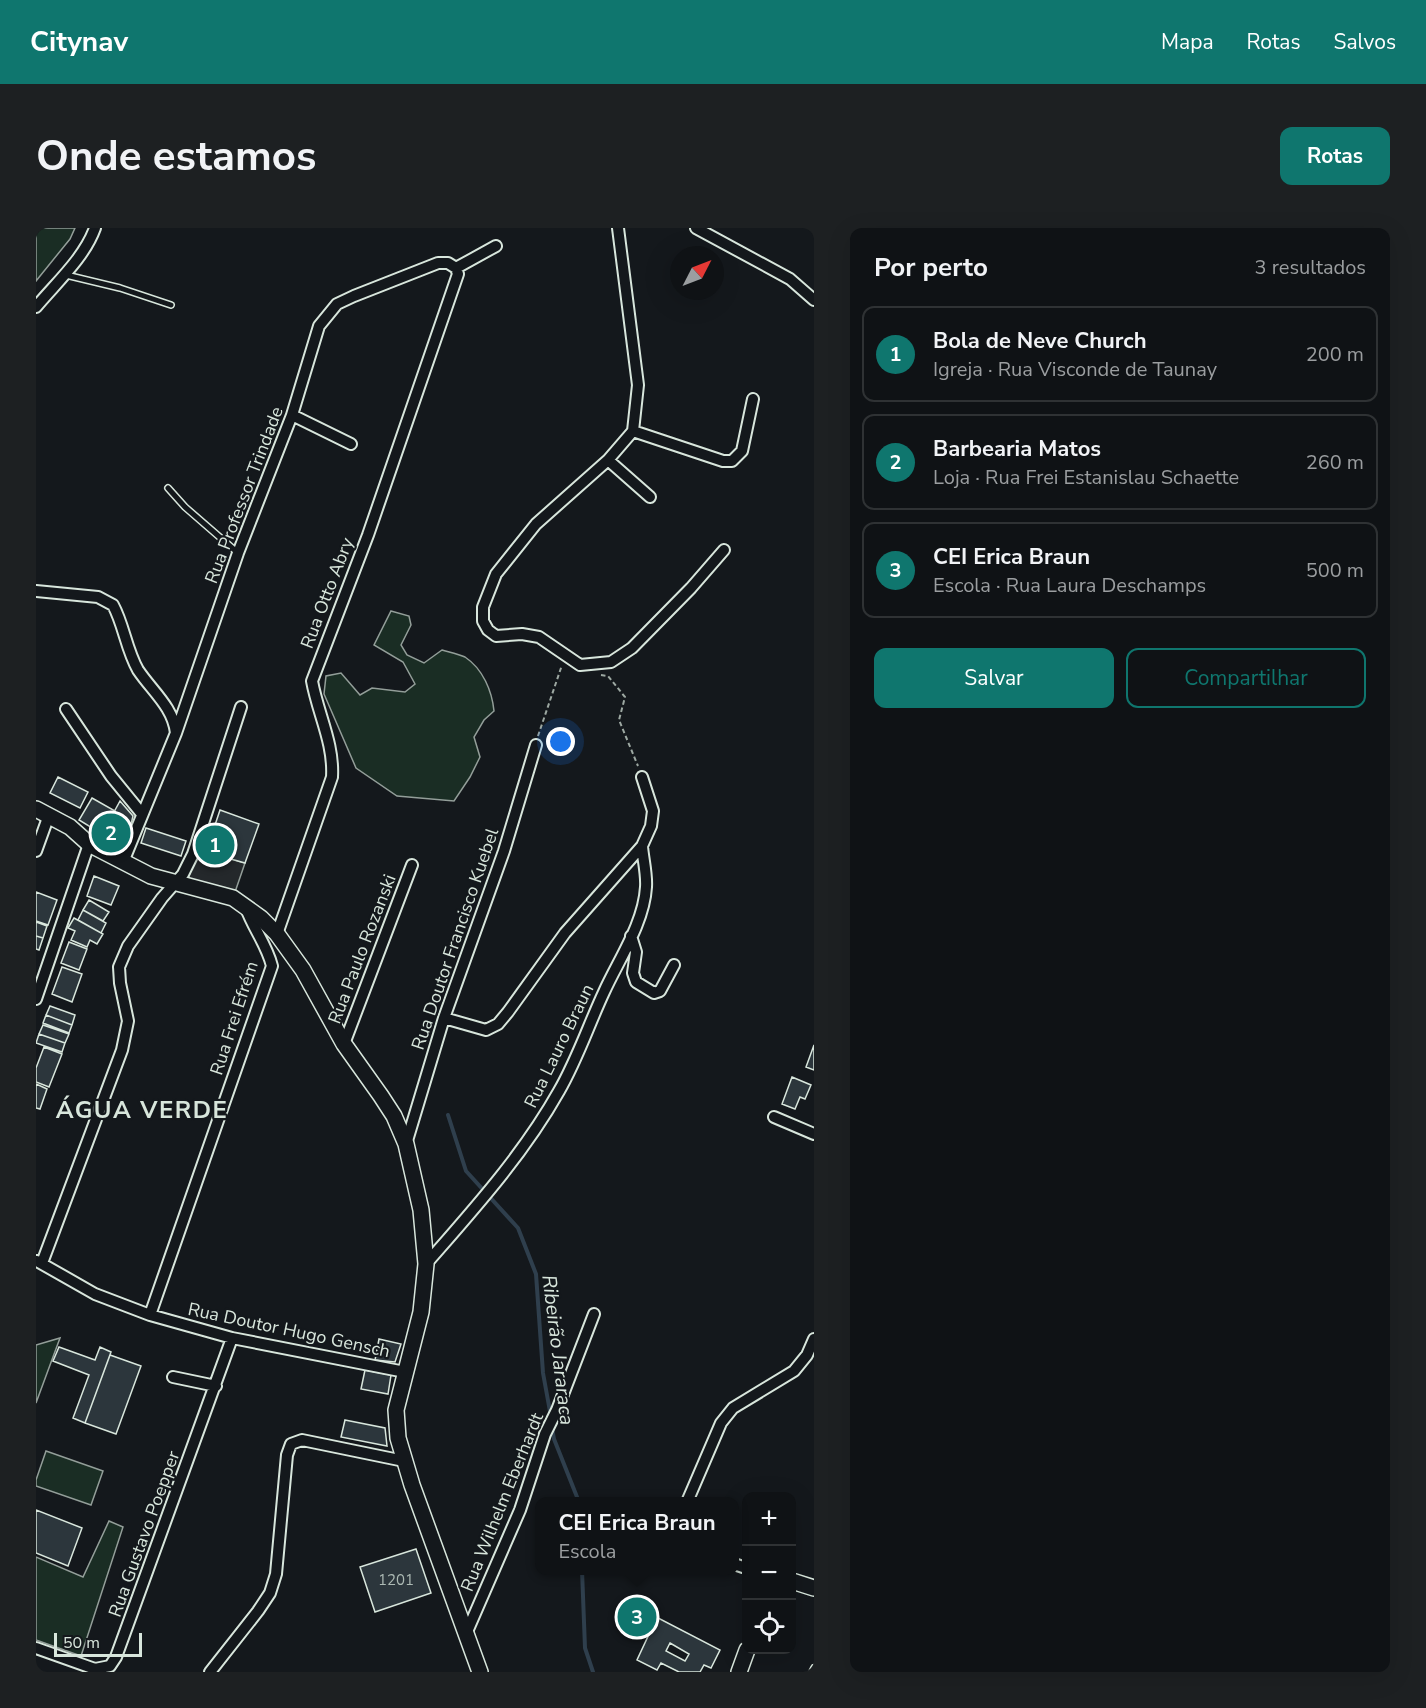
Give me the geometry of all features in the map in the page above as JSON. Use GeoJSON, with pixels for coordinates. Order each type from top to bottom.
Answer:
{"type":"FeatureCollection","features":[{"type":"Feature","properties":{"kind":"main road"},"geometry":{"type":"LineString","coordinates":[[43,812],[70,827],[89,844],[151,876],[233,898],[245,905],[277,934],[303,970],[344,1044],[394,1116],[406,1144],[421,1210],[426,1264],[421,1312],[396,1418],[398,1438],[404,1461],[480,1672]]}},
{"type":"Feature","properties":{"kind":"main road"},"geometry":{"type":"LineString","coordinates":[[796,1582],[814,1588]]}},
{"type":"Feature","properties":{"kind":"main road"},"geometry":{"type":"LineString","coordinates":[[739,1672],[746,1654]]}},
{"type":"Feature","properties":{"kind":"street"},"geometry":{"type":"LineString","coordinates":[[36,307],[91,239],[95,228]]}},
{"type":"Feature","properties":{"kind":"street"},"geometry":{"type":"LineString","coordinates":[[618,228],[638,385],[633,431],[608,460],[536,524],[496,574],[483,607],[483,621],[488,630],[496,636],[522,634],[538,637],[580,665],[611,662],[625,653],[692,588],[724,550]]}},
{"type":"Feature","properties":{"kind":"street"},"geometry":{"type":"LineString","coordinates":[[696,228],[790,279],[814,300]]}},
{"type":"Feature","properties":{"kind":"street"},"geometry":{"type":"LineString","coordinates":[[456,268],[496,246]]}},
{"type":"Feature","properties":{"kind":"street","name":"Rua Professor Trindade"},"geometry":{"type":"LineString","coordinates":[[123,862],[176,733],[238,553],[292,415],[319,326],[337,304],[354,296],[438,263],[448,263],[456,268]]}},
{"type":"Feature","properties":{"kind":"street","name":"Rua Otto Abry"},"geometry":{"type":"LineString","coordinates":[[277,934],[332,777],[333,762],[330,744],[312,681],[368,535],[458,274],[456,268]]}},
{"type":"Feature","properties":{"kind":"street"},"geometry":{"type":"LineString","coordinates":[[633,431],[723,461],[732,461],[742,451],[753,399]]}},
{"type":"Feature","properties":{"kind":"street"},"geometry":{"type":"LineString","coordinates":[[292,415],[351,444]]}},
{"type":"Feature","properties":{"kind":"street"},"geometry":{"type":"LineString","coordinates":[[608,460],[650,497]]}},
{"type":"Feature","properties":{"kind":"street"},"geometry":{"type":"LineString","coordinates":[[36,591],[98,597],[113,605],[132,658],[151,688],[165,703],[173,718],[176,733]]}},
{"type":"Feature","properties":{"kind":"street"},"geometry":{"type":"LineString","coordinates":[[39,1261],[123,1050],[128,1021],[119,967],[128,946],[162,898],[175,884],[193,854],[241,707]]}},
{"type":"Feature","properties":{"kind":"street"},"geometry":{"type":"LineString","coordinates":[[66,709],[111,776],[142,814]]}},
{"type":"Feature","properties":{"kind":"street","name":"Rua Doutor Francisco Kuebel"},"geometry":{"type":"LineString","coordinates":[[406,1144],[444,1018],[504,851],[536,745]]}},
{"type":"Feature","properties":{"kind":"street"},"geometry":{"type":"LineString","coordinates":[[444,1018],[486,1030],[498,1024],[565,933],[642,846],[651,826],[653,811],[642,777]]}},
{"type":"Feature","properties":{"kind":"street"},"geometry":{"type":"LineString","coordinates":[[36,851],[43,812]]}},
{"type":"Feature","properties":{"kind":"street"},"geometry":{"type":"LineString","coordinates":[[36,999],[89,844]]}},
{"type":"Feature","properties":{"kind":"street","name":"Rua Lauro Braun"},"geometry":{"type":"LineString","coordinates":[[426,1264],[505,1171],[535,1130],[560,1089],[643,906],[647,885],[642,846]]}},
{"type":"Feature","properties":{"kind":"street","name":"Rua Paulo Rozanski"},"geometry":{"type":"LineString","coordinates":[[344,1044],[412,865]]}},
{"type":"Feature","properties":{"kind":"street","name":"Rua Frei Efrém"},"geometry":{"type":"LineString","coordinates":[[150,1315],[272,966],[269,955],[250,921],[245,905]]}},
{"type":"Feature","properties":{"kind":"street"},"geometry":{"type":"LineString","coordinates":[[631,936],[636,952],[633,973],[636,982],[654,993],[660,991],[674,965]]}},
{"type":"Feature","properties":{"kind":"street"},"geometry":{"type":"LineString","coordinates":[[774,1118],[814,1134]]}},
{"type":"Feature","properties":{"kind":"street","name":"Rua Doutor Hugo Gensch"},"geometry":{"type":"LineString","coordinates":[[39,1261],[95,1294],[150,1315],[232,1338],[405,1372]]}},
{"type":"Feature","properties":{"kind":"street","name":"Rua Wilhelm Eberhardt"},"geometry":{"type":"LineString","coordinates":[[465,1634],[520,1510],[545,1434],[557,1410],[594,1314]]}},
{"type":"Feature","properties":{"kind":"street","name":"Rua Gustavo Poepper"},"geometry":{"type":"LineString","coordinates":[[36,1648],[95,1669],[110,1666],[116,1657],[232,1338]]}},
{"type":"Feature","properties":{"kind":"street"},"geometry":{"type":"LineString","coordinates":[[689,1497],[721,1423],[727,1415],[733,1408],[794,1371],[807,1355],[814,1339]]}},
{"type":"Feature","properties":{"kind":"street"},"geometry":{"type":"LineString","coordinates":[[173,1377],[216,1386]]}},
{"type":"Feature","properties":{"kind":"street"},"geometry":{"type":"LineString","coordinates":[[210,1672],[270,1593],[276,1574],[287,1455],[291,1444],[302,1440],[404,1461]]}},
{"type":"Feature","properties":{"kind":"lane"},"geometry":{"type":"LineString","coordinates":[[63,275],[120,288],[171,305]]}},
{"type":"Feature","properties":{"kind":"lane"},"geometry":{"type":"LineString","coordinates":[[168,488],[185,507],[238,553]]}},
{"type":"Feature","properties":{"kind":"path"},"geometry":{"type":"LineString","coordinates":[[536,745],[564,656]]}},
{"type":"Feature","properties":{"kind":"path"},"geometry":{"type":"LineString","coordinates":[[598,675],[608,676],[625,697],[619,720],[642,777]]}},
{"type":"Feature","properties":{"kind":"green space"},"geometry":{"type":"Polygon","coordinates":[[[36,228],[75,228],[70,239],[36,281],[36,228]]]}},
{"type":"Feature","properties":{"kind":"green space"},"geometry":{"type":"Polygon","coordinates":[[[391,611],[409,616],[411,625],[401,645],[407,655],[424,663],[442,650],[463,656],[482,674],[489,688],[494,711],[484,720],[474,737],[480,757],[454,801],[397,796],[356,768],[324,694],[326,676],[341,673],[360,695],[372,688],[405,692],[415,684],[403,662],[374,645],[391,611]]]}},
{"type":"Feature","properties":{"kind":"green space"},"geometry":{"type":"Polygon","coordinates":[[[60,1338],[36,1403],[36,1345],[60,1338]]]}},
{"type":"Feature","properties":{"kind":"green space"},"geometry":{"type":"Polygon","coordinates":[[[46,1451],[103,1471],[91,1505],[36,1486],[46,1451]]]}},
{"type":"Feature","properties":{"kind":"green space"},"geometry":{"type":"Polygon","coordinates":[[[109,1521],[123,1527],[81,1656],[36,1640],[36,1557],[83,1577],[109,1521]]]}},
{"type":"Feature","properties":{"kind":"shaded area"},"geometry":{"type":"Polygon","coordinates":[[[198,849],[245,863],[234,895],[188,879],[198,849]]]}},
{"type":"Feature","properties":{"kind":"building"},"geometry":{"type":"Polygon","coordinates":[[[58,777],[88,792],[80,808],[50,793],[58,777]]]}},
{"type":"Feature","properties":{"kind":"building"},"geometry":{"type":"Polygon","coordinates":[[[92,798],[115,811],[102,834],[79,820],[92,798]]]}},
{"type":"Feature","properties":{"kind":"building"},"geometry":{"type":"Polygon","coordinates":[[[120,801],[133,816],[125,841],[118,844],[102,834],[120,801]]]}},
{"type":"Feature","properties":{"kind":"building"},"geometry":{"type":"Polygon","coordinates":[[[220,810],[259,824],[245,863],[206,852],[220,810]]]}},
{"type":"Feature","properties":{"kind":"building"},"geometry":{"type":"Polygon","coordinates":[[[146,828],[186,841],[181,856],[141,843],[146,828]]]}},
{"type":"Feature","properties":{"kind":"building"},"geometry":{"type":"Polygon","coordinates":[[[94,876],[119,886],[111,905],[87,896],[94,876]]]}},
{"type":"Feature","properties":{"kind":"building"},"geometry":{"type":"Polygon","coordinates":[[[36,892],[57,900],[48,925],[36,921],[36,892]]]}},
{"type":"Feature","properties":{"kind":"building"},"geometry":{"type":"Polygon","coordinates":[[[89,900],[109,912],[103,921],[83,910],[89,900]]]}},
{"type":"Feature","properties":{"kind":"building"},"geometry":{"type":"Polygon","coordinates":[[[83,910],[106,923],[101,933],[78,920],[83,910]]]}},
{"type":"Feature","properties":{"kind":"building"},"geometry":{"type":"Polygon","coordinates":[[[74,918],[103,934],[97,944],[90,940],[87,947],[71,940],[75,931],[68,928],[74,918]]]}},
{"type":"Feature","properties":{"kind":"building"},"geometry":{"type":"Polygon","coordinates":[[[36,922],[47,926],[43,938],[36,936],[36,922]]]}},
{"type":"Feature","properties":{"kind":"building"},"geometry":{"type":"Polygon","coordinates":[[[36,936],[43,938],[39,950],[36,949],[36,936]]]}},
{"type":"Feature","properties":{"kind":"building"},"geometry":{"type":"Polygon","coordinates":[[[69,942],[87,949],[79,970],[61,963],[69,942]]]}},
{"type":"Feature","properties":{"kind":"building"},"geometry":{"type":"Polygon","coordinates":[[[62,967],[82,974],[72,1002],[52,994],[62,967]]]}},
{"type":"Feature","properties":{"kind":"building"},"geometry":{"type":"Polygon","coordinates":[[[50,1006],[75,1015],[72,1025],[46,1015],[50,1006]]]}},
{"type":"Feature","properties":{"kind":"building"},"geometry":{"type":"Polygon","coordinates":[[[46,1015],[72,1025],[69,1033],[43,1023],[46,1015]]]}},
{"type":"Feature","properties":{"kind":"building"},"geometry":{"type":"Polygon","coordinates":[[[43,1025],[69,1034],[65,1043],[39,1034],[43,1025]]]}},
{"type":"Feature","properties":{"kind":"building"},"geometry":{"type":"Polygon","coordinates":[[[39,1034],[65,1043],[62,1052],[36,1043],[39,1034]]]}},
{"type":"Feature","properties":{"kind":"building"},"geometry":{"type":"Polygon","coordinates":[[[814,1045],[814,1070],[806,1067],[814,1045]]]}},
{"type":"Feature","properties":{"kind":"building"},"geometry":{"type":"Polygon","coordinates":[[[44,1047],[62,1054],[49,1087],[36,1082],[36,1068],[44,1047]]]}},
{"type":"Feature","properties":{"kind":"building"},"geometry":{"type":"Polygon","coordinates":[[[792,1077],[811,1085],[805,1099],[800,1097],[795,1109],[782,1104],[792,1077]]]}},
{"type":"Feature","properties":{"kind":"building"},"geometry":{"type":"Polygon","coordinates":[[[36,1084],[47,1089],[40,1109],[36,1108],[36,1084]]]}},
{"type":"Feature","properties":{"kind":"building"},"geometry":{"type":"Polygon","coordinates":[[[379,1339],[401,1344],[395,1362],[375,1360],[379,1339]]]}},
{"type":"Feature","properties":{"kind":"building"},"geometry":{"type":"Polygon","coordinates":[[[59,1347],[95,1360],[100,1347],[111,1352],[85,1423],[73,1418],[89,1375],[53,1361],[59,1347]]]}},
{"type":"Feature","properties":{"kind":"building"},"geometry":{"type":"Polygon","coordinates":[[[110,1355],[141,1366],[116,1434],[85,1423],[110,1355]]]}},
{"type":"Feature","properties":{"kind":"building"},"geometry":{"type":"Polygon","coordinates":[[[365,1370],[391,1375],[388,1394],[361,1389],[365,1370]]]}},
{"type":"Feature","properties":{"kind":"building"},"geometry":{"type":"Polygon","coordinates":[[[345,1420],[385,1428],[387,1446],[341,1437],[345,1420]]]}},
{"type":"Feature","properties":{"kind":"building"},"geometry":{"type":"Polygon","coordinates":[[[36,1510],[82,1528],[68,1566],[36,1553],[36,1510]]]}},
{"type":"Feature","properties":{"kind":"building"},"geometry":{"type":"Polygon","coordinates":[[[416,1549],[431,1593],[375,1612],[360,1567],[416,1549]]]}},
{"type":"Feature","properties":{"kind":"building"},"geometry":{"type":"Polygon","coordinates":[[[633,1605],[720,1650],[711,1668],[704,1665],[700,1672],[679,1672],[661,1663],[657,1670],[637,1660],[650,1632],[625,1620],[633,1605]],[[670,1643],[666,1651],[685,1661],[689,1654],[670,1643]]]}},
{"type":"Feature","properties":{"kind":"waterway","name":"Ribeirão Jararaca"},"geometry":{"type":"LineString","coordinates":[[448,1115],[466,1171],[518,1228],[536,1274],[543,1373],[551,1417]]}},
{"type":"Feature","properties":{"kind":"waterway","name":"Ribeirão Jararaca"},"geometry":{"type":"LineString","coordinates":[[552,1428],[554,1439],[577,1497]]}},
{"type":"Feature","properties":{"kind":"waterway","name":"Ribeirão Jararaca"},"geometry":{"type":"LineString","coordinates":[[582,1575],[585,1648],[593,1672]]}},
{"type":"Feature","properties":{"kind":"place","name":"Barbearia Matos"},"geometry":{"type":"Point","coordinates":[111,833]}},
{"type":"Feature","properties":{"kind":"place","name":"Bola de Neve Church"},"geometry":{"type":"Point","coordinates":[215,845]}},
{"type":"Feature","properties":{"kind":"place","name":"CEI Erica Braun"},"geometry":{"type":"Point","coordinates":[637,1617]}},
{"type":"Feature","properties":{"kind":"district","name":"ÁGUA VERDE"},"geometry":{"type":"Point","coordinates":[142,1110]}}]}
